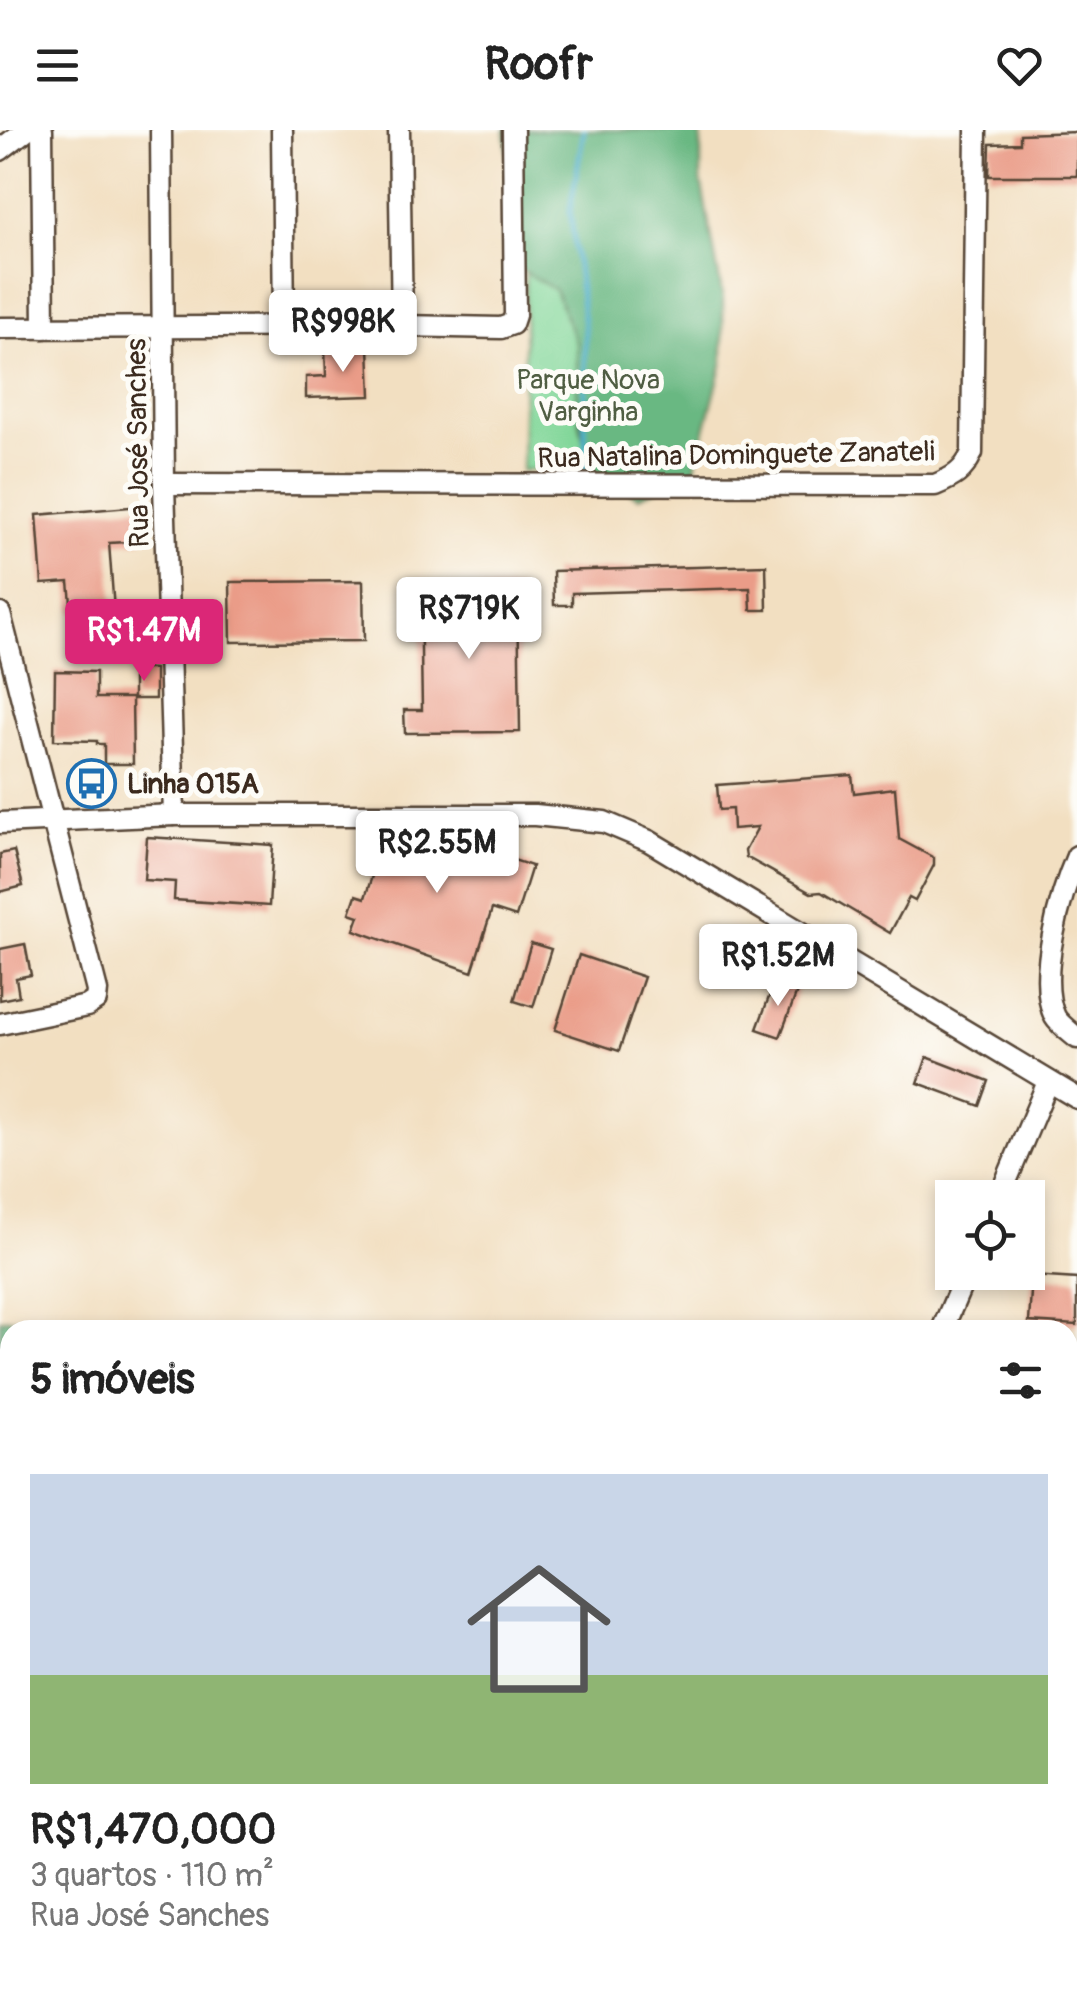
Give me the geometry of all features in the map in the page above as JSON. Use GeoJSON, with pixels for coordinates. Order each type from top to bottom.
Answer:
{"type":"FeatureCollection","features":[{"type":"Feature","properties":{"kind":"street"},"geometry":{"type":"LineString","coordinates":[[0,150],[26,130]]}},
{"type":"Feature","properties":{"kind":"street"},"geometry":{"type":"LineString","coordinates":[[42,130],[44,328]]}},
{"type":"Feature","properties":{"kind":"street","name":"Rua José Sanches"},"geometry":{"type":"LineString","coordinates":[[161,130],[164,484],[174,815]]}},
{"type":"Feature","properties":{"kind":"street"},"geometry":{"type":"LineString","coordinates":[[282,130],[284,326]]}},
{"type":"Feature","properties":{"kind":"street"},"geometry":{"type":"LineString","coordinates":[[400,130],[402,326]]}},
{"type":"Feature","properties":{"kind":"street"},"geometry":{"type":"LineString","coordinates":[[0,328],[502,328],[512,324],[514,315],[513,130]]}},
{"type":"Feature","properties":{"kind":"street","name":"Rua Natalina Dominguete Zanateli"},"geometry":{"type":"LineString","coordinates":[[164,484],[935,485],[949,479],[963,471],[972,452],[976,130]]}},
{"type":"Feature","properties":{"kind":"street"},"geometry":{"type":"LineString","coordinates":[[0,614],[95,977],[96,1000],[73,1010],[0,1024]]}},
{"type":"Feature","properties":{"kind":"street"},"geometry":{"type":"LineString","coordinates":[[0,823],[174,815],[535,815],[604,822],[650,841],[1077,1098]]}},
{"type":"Feature","properties":{"kind":"street"},"geometry":{"type":"LineString","coordinates":[[1077,856],[1064,885],[1047,978],[1055,1018],[1077,1038]]}},
{"type":"Feature","properties":{"kind":"street"},"geometry":{"type":"LineString","coordinates":[[1007,1180],[1048,1082]]}},
{"type":"Feature","properties":{"kind":"street"},"geometry":{"type":"LineString","coordinates":[[946,1320],[959,1290]]}},
{"type":"Feature","properties":{"kind":"green space","name":"Parque Nova Varginha"},"geometry":{"type":"Polygon","coordinates":[[[505,130],[701,130],[701,181],[723,299],[723,362],[693,475],[638,497],[588,467],[577,408],[577,345],[555,290],[518,268],[505,130]]]}},
{"type":"Feature","properties":{"kind":"green space","name":"Parque Nova Varginha"},"geometry":{"type":"Polygon","coordinates":[[[528,130],[651,452],[522,471],[528,130]]]}},
{"type":"Feature","properties":{"kind":"green space"},"geometry":{"type":"Polygon","coordinates":[[[70,1319],[71,1320],[0,1320],[70,1319]]]}},
{"type":"Feature","properties":{"kind":"building"},"geometry":{"type":"Polygon","coordinates":[[[1077,132],[1077,176],[989,176],[990,144],[1020,143],[1020,134],[1077,132]]]}},
{"type":"Feature","properties":{"kind":"building"},"geometry":{"type":"Polygon","coordinates":[[[369,347],[371,396],[306,398],[306,377],[326,376],[325,348],[369,347]]]}},
{"type":"Feature","properties":{"kind":"building"},"geometry":{"type":"Polygon","coordinates":[[[141,506],[143,541],[109,543],[114,610],[72,613],[69,582],[42,584],[37,515],[141,506]]]}},
{"type":"Feature","properties":{"kind":"building"},"geometry":{"type":"Polygon","coordinates":[[[766,565],[767,610],[751,610],[750,588],[572,593],[572,605],[554,605],[553,571],[766,565]]]}},
{"type":"Feature","properties":{"kind":"building"},"geometry":{"type":"Polygon","coordinates":[[[363,581],[364,641],[231,642],[230,582],[363,581]]]}},
{"type":"Feature","properties":{"kind":"building"},"geometry":{"type":"Polygon","coordinates":[[[518,588],[520,732],[405,733],[404,710],[422,710],[420,589],[518,588]]]}},
{"type":"Feature","properties":{"kind":"building"},"geometry":{"type":"Polygon","coordinates":[[[133,669],[155,669],[155,699],[133,699],[133,669]]]}},
{"type":"Feature","properties":{"kind":"building"},"geometry":{"type":"Polygon","coordinates":[[[55,671],[96,672],[96,698],[132,698],[133,764],[104,764],[104,744],[97,741],[54,740],[55,671]]]}},
{"type":"Feature","properties":{"kind":"building"},"geometry":{"type":"Polygon","coordinates":[[[852,775],[854,793],[895,788],[899,839],[934,858],[915,901],[909,898],[890,933],[821,892],[811,893],[746,857],[745,851],[758,827],[733,829],[732,809],[719,810],[717,785],[852,775]]]}},
{"type":"Feature","properties":{"kind":"building"},"geometry":{"type":"Polygon","coordinates":[[[387,829],[411,829],[479,853],[480,849],[532,866],[516,917],[492,909],[472,972],[354,930],[359,916],[350,913],[356,895],[365,898],[387,829]]]}},
{"type":"Feature","properties":{"kind":"building"},"geometry":{"type":"Polygon","coordinates":[[[147,837],[273,845],[269,906],[174,900],[175,882],[144,880],[147,837]]]}},
{"type":"Feature","properties":{"kind":"building"},"geometry":{"type":"Polygon","coordinates":[[[14,851],[23,886],[0,892],[0,854],[14,851]]]}},
{"type":"Feature","properties":{"kind":"building"},"geometry":{"type":"Polygon","coordinates":[[[531,943],[551,949],[533,1007],[514,1001],[531,943]]]}},
{"type":"Feature","properties":{"kind":"building"},"geometry":{"type":"Polygon","coordinates":[[[25,944],[31,975],[16,978],[19,996],[0,1000],[0,949],[25,944]]]}},
{"type":"Feature","properties":{"kind":"building"},"geometry":{"type":"Polygon","coordinates":[[[579,955],[644,977],[619,1051],[555,1030],[579,955]]]}},
{"type":"Feature","properties":{"kind":"building"},"geometry":{"type":"Polygon","coordinates":[[[775,981],[798,989],[780,1037],[757,1029],[775,981]]]}},
{"type":"Feature","properties":{"kind":"building"},"geometry":{"type":"Polygon","coordinates":[[[927,1057],[989,1081],[980,1106],[918,1083],[927,1057]]]}},
{"type":"Feature","properties":{"kind":"building"},"geometry":{"type":"Polygon","coordinates":[[[1045,1277],[1077,1279],[1077,1320],[1029,1320],[1031,1290],[1045,1290],[1045,1277]]]}},
{"type":"Feature","properties":{"kind":"waterway"},"geometry":{"type":"LineString","coordinates":[[584,130],[570,210],[585,331],[585,469]]}},
{"type":"Feature","properties":{"kind":"place","name":"Linha 015A"},"geometry":{"type":"Point","coordinates":[92,783]}}]}
